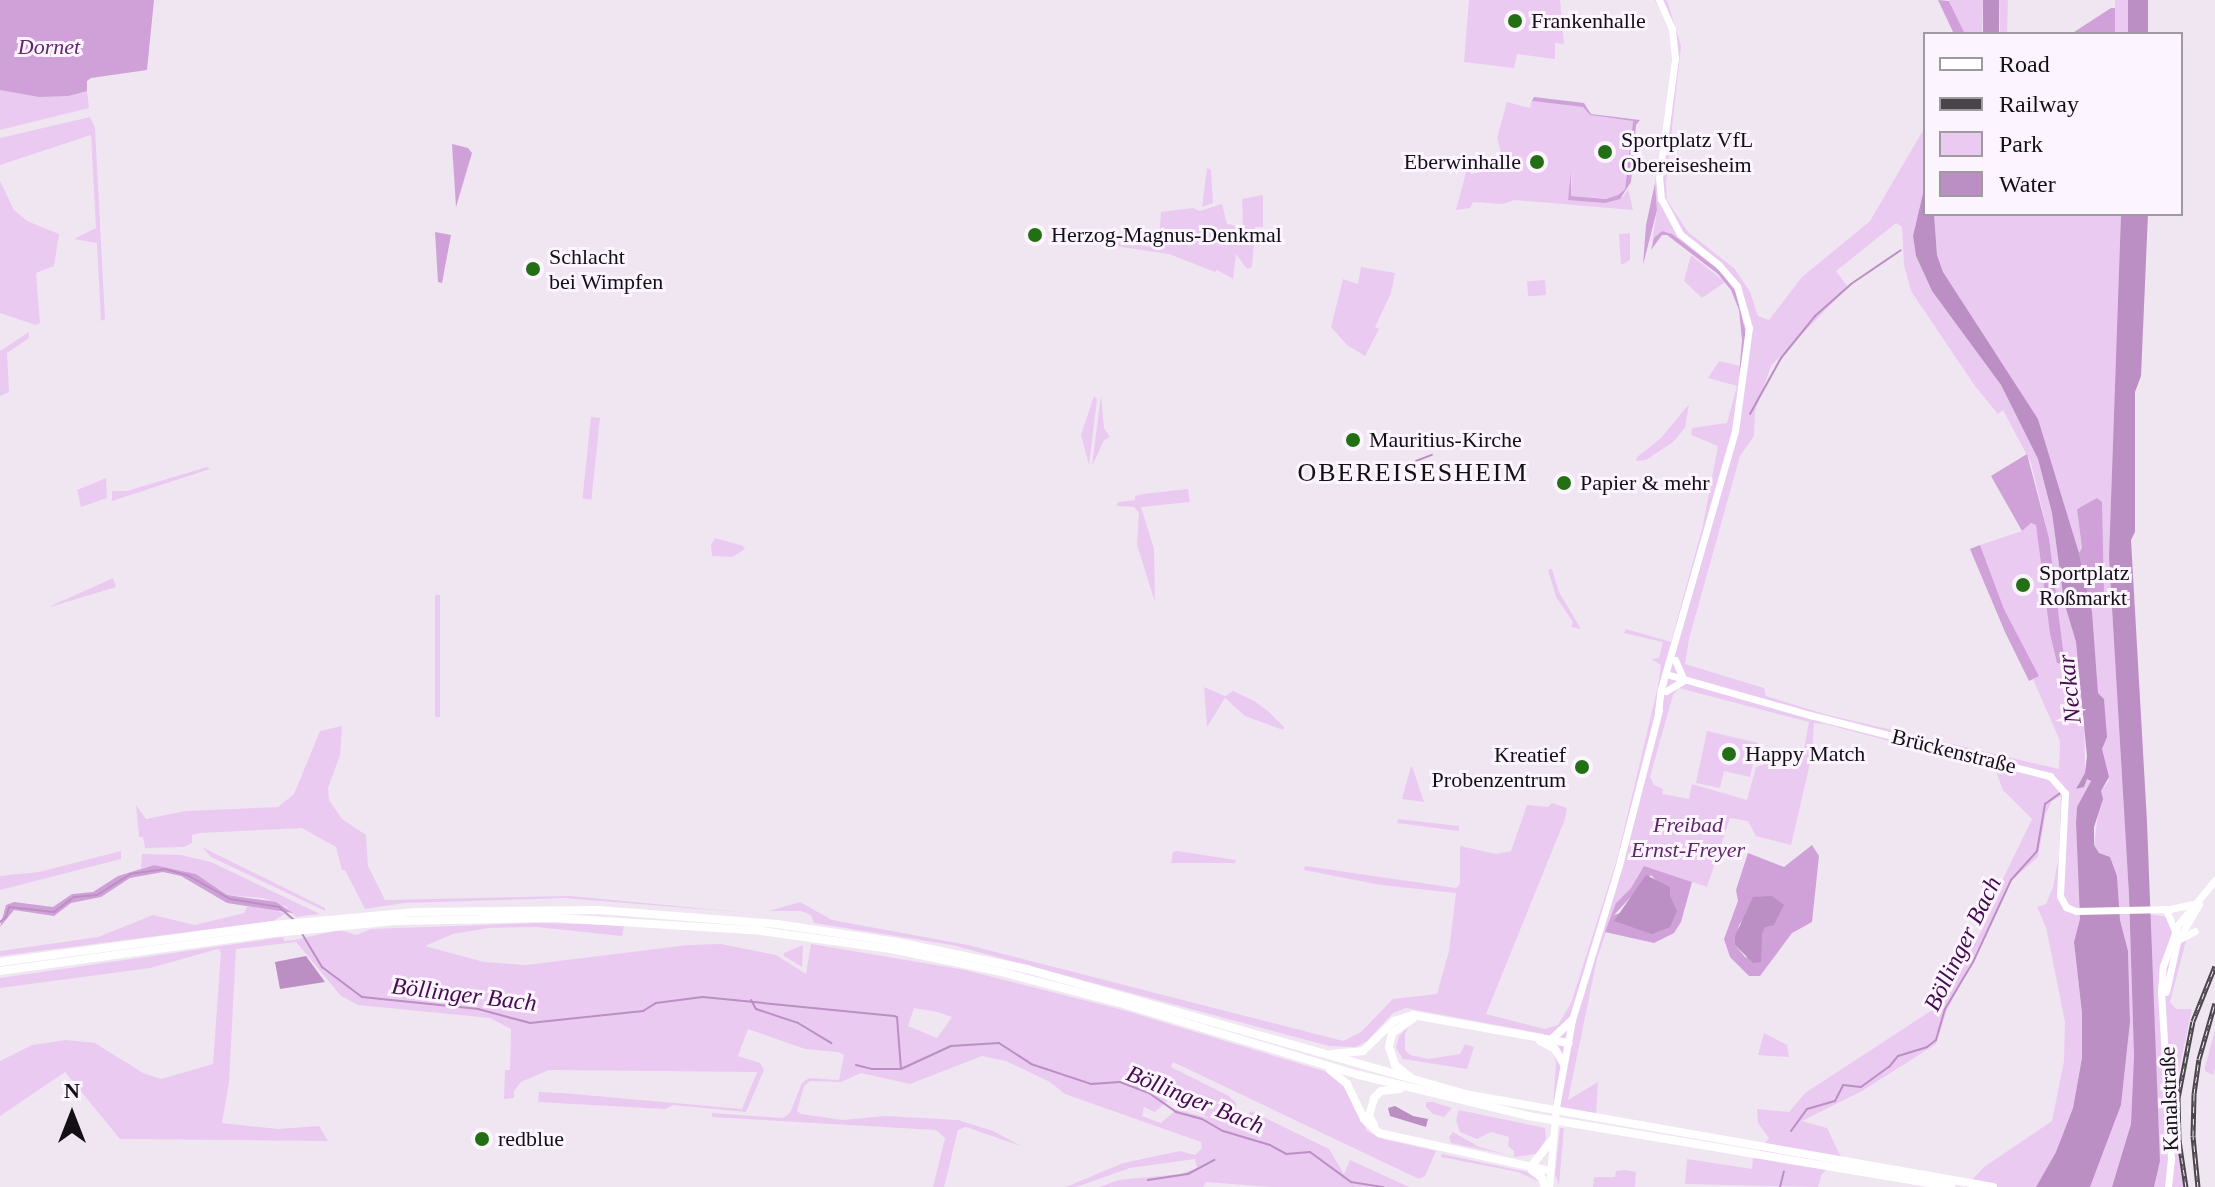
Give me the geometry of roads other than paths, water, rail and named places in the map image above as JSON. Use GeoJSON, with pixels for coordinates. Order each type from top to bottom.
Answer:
{"type":"FeatureCollection","features":[{"type":"Feature","properties":{"kind":"highway"},"geometry":{"type":"LineString","coordinates":[[0,962],[375,919],[494,910],[599,910],[809,932],[1027,969],[1421,1083],[1450,1095]]}},
{"type":"Feature","properties":{"kind":"highway"},"geometry":{"type":"LineString","coordinates":[[0,971],[274,929]]}},
{"type":"Feature","properties":{"kind":"highway"},"geometry":{"type":"LineString","coordinates":[[809,932],[1030,979],[1409,1088],[1951,1187]]}},
{"type":"Feature","properties":{"kind":"highway"},"geometry":{"type":"LineString","coordinates":[[1306,1051],[1341,1055],[1358,1053],[1371,1046],[1394,1021],[1407,1015],[1567,1044]]}},
{"type":"Feature","properties":{"kind":"highway"},"geometry":{"type":"LineString","coordinates":[[1421,1083],[1395,1065],[1389,1047],[1392,1033],[1404,1023],[1418,1018],[1478,1027]]}},
{"type":"Feature","properties":{"kind":"highway"},"geometry":{"type":"LineString","coordinates":[[1551,1039],[1572,1020]]}},
{"type":"Feature","properties":{"kind":"highway"},"geometry":{"type":"LineString","coordinates":[[1490,1029],[1567,1044]]}},
{"type":"Feature","properties":{"kind":"highway"},"geometry":{"type":"LineString","coordinates":[[1540,1041],[1555,1049],[1563,1063]]}},
{"type":"Feature","properties":{"kind":"highway"},"geometry":{"type":"LineString","coordinates":[[1323,1064],[1347,1084],[1364,1119],[1375,1131],[1436,1146]]}},
{"type":"Feature","properties":{"kind":"highway"},"geometry":{"type":"LineString","coordinates":[[1409,1088],[1377,1094],[1370,1109],[1372,1123],[1395,1136],[1550,1169]]}},
{"type":"Feature","properties":{"kind":"highway"},"geometry":{"type":"LineString","coordinates":[[1547,1115],[1993,1187]]}},
{"type":"Feature","properties":{"kind":"highway"},"geometry":{"type":"LineString","coordinates":[[1530,1166],[1552,1140]]}},
{"type":"Feature","properties":{"kind":"highway"},"geometry":{"type":"LineString","coordinates":[[1530,1166],[1547,1187]]}},
{"type":"Feature","properties":{"kind":"main road"},"geometry":{"type":"LineString","coordinates":[[1547,1187],[1563,1063],[1572,1020],[1639,786],[1741,403],[1749,346],[1742,296],[1719,265],[1680,234],[1661,199],[1659,178],[1675,58],[1672,29],[1659,0]]}},
{"type":"Feature","properties":{"kind":"main road"},"geometry":{"type":"LineString","coordinates":[[1666,691],[1684,680],[1675,660],[1675,650]]}},
{"type":"Feature","properties":{"kind":"main road"},"geometry":{"type":"LineString","coordinates":[[1658,712],[1666,691],[1667,675],[1675,660]]}},
{"type":"Feature","properties":{"kind":"main road","name":"Brückenstraße"},"geometry":{"type":"LineString","coordinates":[[1667,675],[2050,776],[2065,793],[2060,896],[2064,906],[2072,911],[2165,910]]}},
{"type":"Feature","properties":{"kind":"main road"},"geometry":{"type":"LineString","coordinates":[[2184,920],[2193,904],[2215,880]]}},
{"type":"Feature","properties":{"kind":"main road"},"geometry":{"type":"LineString","coordinates":[[2184,920],[2215,887]]}},
{"type":"Feature","properties":{"kind":"main road"},"geometry":{"type":"LineString","coordinates":[[2165,910],[2193,904]]}},
{"type":"Feature","properties":{"kind":"main road"},"geometry":{"type":"LineString","coordinates":[[2165,910],[2184,920]]}},
{"type":"Feature","properties":{"kind":"main road"},"geometry":{"type":"LineString","coordinates":[[2165,910],[2175,931]]}},
{"type":"Feature","properties":{"kind":"main road","name":"Kanalstraße"},"geometry":{"type":"LineString","coordinates":[[2168,1187],[2171,1159],[2161,977],[2175,931],[2184,920]]}},
{"type":"Feature","properties":{"kind":"main road","name":"Kanalstraße"},"geometry":{"type":"LineString","coordinates":[[2164,1010],[2184,920]]}},
{"type":"Feature","properties":{"kind":"main road"},"geometry":{"type":"LineString","coordinates":[[2177,942],[2195,931]]}},
{"type":"Feature","properties":{"kind":"water"},"geometry":{"type":"Polygon","coordinates":[[[1983,0],[1999,0],[1999,32],[1983,32],[1983,0]]]}},
{"type":"Feature","properties":{"kind":"water"},"geometry":{"type":"Polygon","coordinates":[[[2128,0],[2148,0],[2148,32],[2128,32],[2128,0]]]}},
{"type":"Feature","properties":{"kind":"water"},"geometry":{"type":"Polygon","coordinates":[[[1923,194],[1923,216],[1934,216],[1937,255],[1943,272],[2038,419],[2079,553],[2092,612],[2098,693],[2104,699],[2107,737],[2102,749],[2109,777],[2101,791],[2103,799],[2094,827],[2094,845],[2099,853],[2110,857],[2117,876],[2120,920],[2128,951],[2130,1022],[2121,1105],[2090,1187],[2036,1187],[2056,1152],[2073,1108],[2082,1058],[2082,1013],[2074,942],[2080,919],[2076,823],[2077,807],[2091,781],[2087,779],[2084,787],[2076,789],[2085,773],[2087,756],[2076,642],[2064,602],[2052,513],[2038,459],[2001,385],[1932,291],[1916,256],[1913,236],[1923,194]]]}},
{"type":"Feature","properties":{"kind":"water"},"geometry":{"type":"Polygon","coordinates":[[[2121,216],[2148,216],[2141,376],[2135,392],[2135,532],[2131,540],[2147,822],[2160,1161],[2154,1187],[2112,1187],[2131,1124],[2134,1056],[2129,895],[2109,557],[2121,216]]]}},
{"type":"Feature","properties":{"kind":"water"},"geometry":{"type":"Polygon","coordinates":[[[1646,875],[1670,887],[1670,896],[1677,911],[1670,927],[1652,934],[1614,921],[1646,875]]]}},
{"type":"Feature","properties":{"kind":"water"},"geometry":{"type":"Polygon","coordinates":[[[1772,896],[1784,905],[1774,925],[1765,927],[1762,934],[1761,962],[1753,963],[1735,945],[1735,936],[1753,897],[1772,896]]]}},
{"type":"Feature","properties":{"kind":"water"},"geometry":{"type":"Polygon","coordinates":[[[306,956],[325,982],[280,989],[275,962],[306,956]]]}},
{"type":"Feature","properties":{"kind":"water"},"geometry":{"type":"Polygon","coordinates":[[[1395,1106],[1413,1116],[1428,1119],[1426,1127],[1390,1116],[1388,1108],[1395,1106]]]}},
{"type":"Feature","properties":{"kind":"waterway"},"geometry":{"type":"LineString","coordinates":[[1750,414],[1781,358],[1815,316],[1851,284],[1901,250]]}},
{"type":"Feature","properties":{"kind":"waterway"},"geometry":{"type":"LineString","coordinates":[[1416,461],[1432,455]]}},
{"type":"Feature","properties":{"kind":"waterway","name":"Böllinger Bach"},"geometry":{"type":"LineString","coordinates":[[1791,1131],[1807,1109],[1835,1101],[1843,1085],[1861,1087],[1889,1067],[1898,1056],[1927,1047],[1936,1040],[1945,1009],[1973,962],[2011,880],[2037,851],[2045,804],[2060,793]]}},
{"type":"Feature","properties":{"kind":"waterway","name":"Böllinger Bach"},"geometry":{"type":"LineString","coordinates":[[0,922],[6,917],[9,907],[54,912],[74,897],[97,895],[130,874],[165,869],[189,876],[230,899],[279,907],[294,920]]}},
{"type":"Feature","properties":{"kind":"waterway","name":"Böllinger Bach"},"geometry":{"type":"LineString","coordinates":[[301,932],[322,967],[362,997],[478,1009],[530,1023],[643,1011],[656,1003],[703,997],[894,1016],[897,1017],[901,1069],[951,1046],[999,1043],[1031,1064],[1091,1084],[1120,1082],[1149,1093],[1176,1112],[1202,1119],[1223,1131],[1270,1145],[1286,1154],[1310,1152],[1351,1182],[1384,1187]]}},
{"type":"Feature","properties":{"kind":"waterway","name":"Böllinger Bach"},"geometry":{"type":"LineString","coordinates":[[751,1000],[756,1009],[798,1023],[831,1043]]}},
{"type":"Feature","properties":{"kind":"waterway","name":"Böllinger Bach"},"geometry":{"type":"LineString","coordinates":[[856,1065],[872,1069],[901,1069]]}},
{"type":"Feature","properties":{"kind":"waterway"},"geometry":{"type":"LineString","coordinates":[[1148,1180],[1188,1174],[1214,1160]]}},
{"type":"Feature","properties":{"kind":"waterway","name":"Böllinger Bach"},"geometry":{"type":"LineString","coordinates":[[1780,1187],[1784,1171]]}},
{"type":"Feature","properties":{"kind":"railway"},"geometry":{"type":"LineString","coordinates":[[2186,1187],[2179,1140],[2178,1098],[2193,1021],[2215,966]]}},
{"type":"Feature","properties":{"kind":"railway"},"geometry":{"type":"LineString","coordinates":[[2198,1187],[2193,1136],[2194,1094],[2199,1059],[2215,1003]]}},
{"type":"Feature","properties":{"kind":"place","name":"Frankenhalle"},"geometry":{"type":"Point","coordinates":[1515,21]}},
{"type":"Feature","properties":{"kind":"place","name":"Sportplatz VfL Obereisesheim"},"geometry":{"type":"Point","coordinates":[1605,152]}},
{"type":"Feature","properties":{"kind":"place","name":"Eberwinhalle"},"geometry":{"type":"Point","coordinates":[1537,162]}},
{"type":"Feature","properties":{"kind":"place","name":"Herzog-Magnus-Denkmal"},"geometry":{"type":"Point","coordinates":[1035,235]}},
{"type":"Feature","properties":{"kind":"place","name":"Schlacht bei Wimpfen"},"geometry":{"type":"Point","coordinates":[533,269]}},
{"type":"Feature","properties":{"kind":"place","name":"Mauritius-Kirche"},"geometry":{"type":"Point","coordinates":[1353,440]}},
{"type":"Feature","properties":{"kind":"place","name":"Papier & mehr"},"geometry":{"type":"Point","coordinates":[1564,483]}},
{"type":"Feature","properties":{"kind":"place","name":"Sportplatz Roßmarkt"},"geometry":{"type":"Point","coordinates":[2023,585]}},
{"type":"Feature","properties":{"kind":"place","name":"Happy Match"},"geometry":{"type":"Point","coordinates":[1729,754]}},
{"type":"Feature","properties":{"kind":"place","name":"Kreatief Probenzentrum"},"geometry":{"type":"Point","coordinates":[1582,767]}},
{"type":"Feature","properties":{"kind":"place","name":"redblue"},"geometry":{"type":"Point","coordinates":[482,1139]}},
{"type":"Feature","properties":{"kind":"district","name":"OBEREISESHEIM"},"geometry":{"type":"Point","coordinates":[1413,473]}},
{"type":"Feature","properties":{"kind":"park label","name":"Dornet"},"geometry":{"type":"Point","coordinates":[49,47]}},
{"type":"Feature","properties":{"kind":"park label","name":"Freibad Ernst-Freyer"},"geometry":{"type":"Point","coordinates":[1688,836]}},
{"type":"Feature","properties":{"kind":"water label","name":"Neckar"},"geometry":{"type":"Point","coordinates":[2070,689]}}]}
